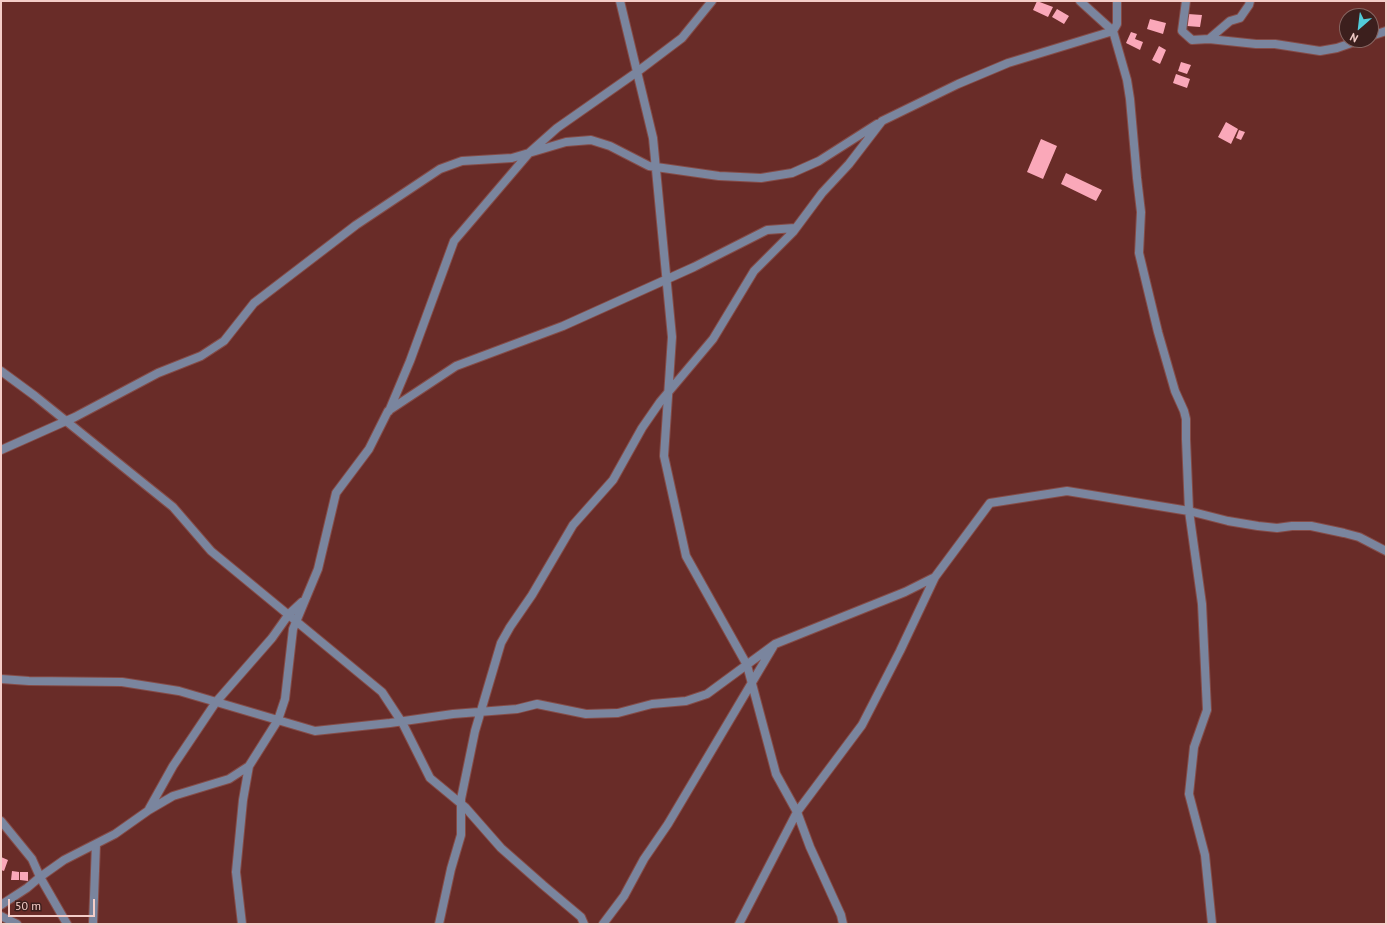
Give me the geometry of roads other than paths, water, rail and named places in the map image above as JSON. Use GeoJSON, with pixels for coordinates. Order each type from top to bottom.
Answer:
{"type":"FeatureCollection","features":[{"type":"Feature","properties":{"kind":"street"},"geometry":{"type":"LineString","coordinates":[[620,1],[653,138],[672,337],[664,456],[686,556],[747,665],[776,774],[797,812],[810,847],[841,914],[843,924]]}},
{"type":"Feature","properties":{"kind":"street"},"geometry":{"type":"LineString","coordinates":[[242,924],[236,872],[242,800],[249,766],[278,720],[285,699],[293,629],[318,569],[336,494],[369,449],[388,411],[410,362],[454,241],[530,152],[556,128],[637,72],[682,38],[712,1]]}},
{"type":"Feature","properties":{"kind":"street"},"geometry":{"type":"LineString","coordinates":[[1080,1],[1114,32],[1127,80],[1141,212],[1140,253],[1158,332],[1175,392],[1184,411],[1186,420],[1189,511],[1202,604],[1207,710],[1194,747],[1189,794],[1205,855],[1212,924]]}},
{"type":"Feature","properties":{"kind":"street"},"geometry":{"type":"LineString","coordinates":[[1114,32],[1117,24],[1117,1]]}},
{"type":"Feature","properties":{"kind":"street"},"geometry":{"type":"LineString","coordinates":[[1186,1],[1182,31],[1192,40],[1209,39],[1256,44],[1275,44],[1320,51],[1339,47]]}},
{"type":"Feature","properties":{"kind":"street"},"geometry":{"type":"LineString","coordinates":[[1209,39],[1230,21],[1240,18],[1250,1]]}},
{"type":"Feature","properties":{"kind":"street"},"geometry":{"type":"LineString","coordinates":[[1,450],[65,420],[75,417],[158,373],[201,356],[224,341],[254,303],[356,225],[440,169],[462,161],[512,158],[566,142],[591,140],[610,146],[649,166],[719,176],[761,178],[792,173],[819,161],[882,121],[958,84],[1008,63],[1114,32]]}},
{"type":"Feature","properties":{"kind":"street"},"geometry":{"type":"LineString","coordinates":[[439,924],[450,870],[461,835],[460,804],[475,732],[501,644],[510,627],[532,595],[573,525],[613,480],[642,428],[668,392],[713,339],[754,271],[795,228],[882,121]]}},
{"type":"Feature","properties":{"kind":"street"},"geometry":{"type":"LineString","coordinates":[[388,411],[456,366],[563,326],[667,279],[767,230],[795,228]]}},
{"type":"Feature","properties":{"kind":"street"},"geometry":{"type":"LineString","coordinates":[[1,371],[65,420],[173,507],[211,551],[382,692],[401,721],[430,778],[460,804],[501,848],[581,917],[584,924]]}},
{"type":"Feature","properties":{"kind":"street"},"geometry":{"type":"LineString","coordinates":[[739,924],[797,812],[862,725],[900,651],[934,577],[990,503],[1067,491],[1189,511],[1228,521],[1258,526],[1277,528],[1292,526],[1318,527],[1344,532],[1386,551]]}},
{"type":"Feature","properties":{"kind":"street"},"geometry":{"type":"LineString","coordinates":[[1,679],[30,682],[122,682],[180,691],[315,731],[517,709],[537,704],[586,714],[618,713],[652,704],[686,701],[707,694],[775,644],[905,592],[934,577]]}},
{"type":"Feature","properties":{"kind":"street"},"geometry":{"type":"LineString","coordinates":[[149,810],[173,766],[216,702],[272,638],[288,614],[304,601]]}},
{"type":"Feature","properties":{"kind":"street"},"geometry":{"type":"LineString","coordinates":[[603,924],[624,896],[644,859],[668,824],[775,644]]}},
{"type":"Feature","properties":{"kind":"street"},"geometry":{"type":"LineString","coordinates":[[1,905],[27,888],[64,860],[115,834],[172,796],[229,779],[249,766]]}},
{"type":"Feature","properties":{"kind":"street"},"geometry":{"type":"LineString","coordinates":[[1,821],[32,859],[40,877],[67,924]]}},
{"type":"Feature","properties":{"kind":"street"},"geometry":{"type":"LineString","coordinates":[[92,924],[96,844]]}},
{"type":"Feature","properties":{"kind":"street"},"geometry":{"type":"LineString","coordinates":[[1,916],[17,924]]}}]}
